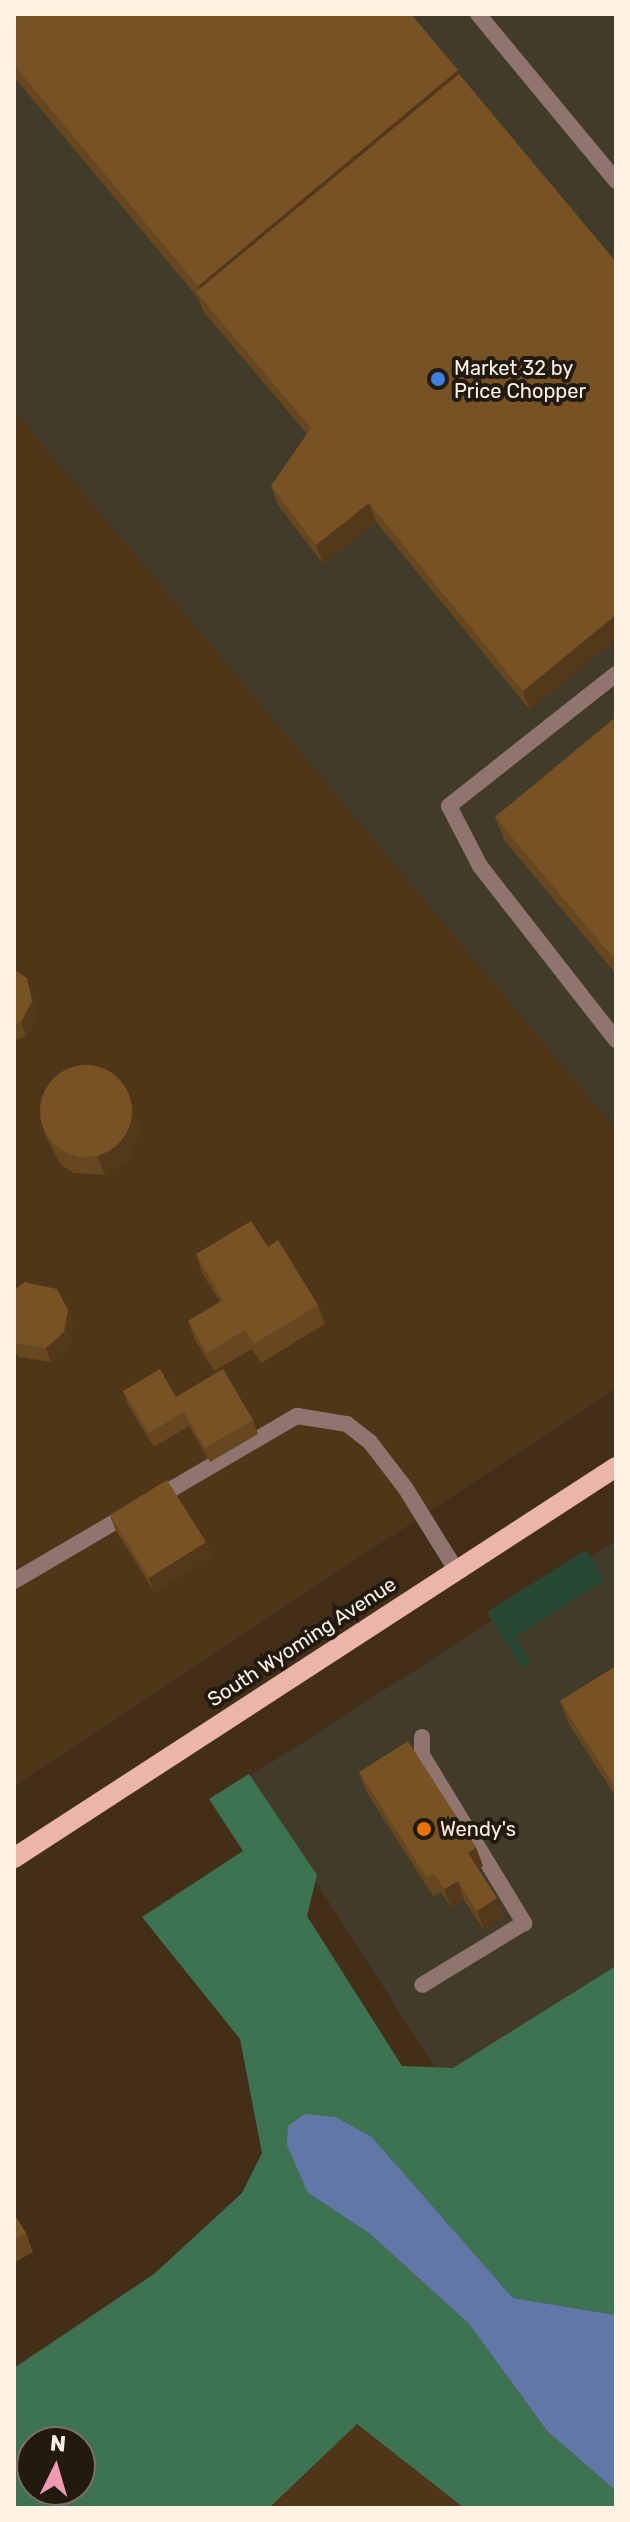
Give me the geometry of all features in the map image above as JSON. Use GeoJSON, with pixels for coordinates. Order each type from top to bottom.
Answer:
{"type":"FeatureCollection","features":[{"type":"Feature","properties":{"kind":"main road","name":"South Wyoming Avenue"},"geometry":{"type":"LineString","coordinates":[[14,1858],[616,1467]]}},
{"type":"Feature","properties":{"kind":"lane"},"geometry":{"type":"LineString","coordinates":[[478,14],[616,181]]}},
{"type":"Feature","properties":{"kind":"lane"},"geometry":{"type":"LineString","coordinates":[[616,674],[449,806],[480,866],[616,1040]]}},
{"type":"Feature","properties":{"kind":"lane"},"geometry":{"type":"LineString","coordinates":[[14,1581],[297,1416],[347,1424],[370,1442],[456,1570]]}},
{"type":"Feature","properties":{"kind":"lane"},"geometry":{"type":"LineString","coordinates":[[422,1737],[422,1755],[524,1923],[422,1985]]}},
{"type":"Feature","properties":{"kind":"shaded area"},"geometry":{"type":"Polygon","coordinates":[[[14,14],[616,14],[616,1129],[14,410],[14,14]]]}},
{"type":"Feature","properties":{"kind":"shaded area"},"geometry":{"type":"Polygon","coordinates":[[[14,410],[616,1129],[616,1388],[14,1786],[14,410]]]}},
{"type":"Feature","properties":{"kind":"shaded area"},"geometry":{"type":"Polygon","coordinates":[[[616,1541],[616,2032],[459,2105],[249,1777],[616,1541]]]}},
{"type":"Feature","properties":{"kind":"shaded area"},"geometry":{"type":"Polygon","coordinates":[[[357,2424],[464,2508],[269,2508],[357,2424]]]}},
{"type":"Feature","properties":{"kind":"green space"},"geometry":{"type":"Polygon","coordinates":[[[586,1550],[604,1580],[515,1637],[531,1663],[523,1667],[487,1612],[586,1550]]]}},
{"type":"Feature","properties":{"kind":"green space"},"geometry":{"type":"Polygon","coordinates":[[[249,1774],[317,1875],[307,1916],[402,2066],[453,2068],[616,1966],[616,2315],[513,2298],[372,2137],[308,2193],[370,2234],[469,2324],[547,2431],[616,2491],[616,2508],[464,2508],[357,2424],[269,2508],[14,2508],[14,2368],[154,2274],[242,2193],[262,2153],[240,2039],[142,1917],[243,1851],[209,1799],[249,1774]]]}},
{"type":"Feature","properties":{"kind":"water"},"geometry":{"type":"Polygon","coordinates":[[[305,2114],[335,2117],[372,2137],[513,2298],[616,2315],[616,2491],[547,2431],[469,2324],[370,2234],[308,2193],[287,2145],[288,2126],[305,2114]]]}},
{"type":"Feature","properties":{"kind":"building"},"geometry":{"type":"Polygon","coordinates":[[[14,14],[411,14],[458,70],[198,286],[14,65],[14,14]]]}},
{"type":"Feature","properties":{"kind":"building","name":"Market 32 by Price Chopper"},"geometry":{"type":"Polygon","coordinates":[[[459,74],[616,262],[616,615],[523,691],[369,503],[316,545],[271,486],[311,428],[196,292],[459,74]]]}},
{"type":"Feature","properties":{"kind":"building"},"geometry":{"type":"Polygon","coordinates":[[[616,717],[616,961],[495,817],[616,717]]]}},
{"type":"Feature","properties":{"kind":"building"},"geometry":{"type":"Polygon","coordinates":[[[14,970],[27,978],[32,1001],[21,1022],[14,1025],[14,970]]]}},
{"type":"Feature","properties":{"kind":"building"},"geometry":{"type":"Polygon","coordinates":[[[86,1065],[104,1069],[118,1079],[128,1093],[132,1111],[128,1129],[118,1143],[104,1153],[86,1157],[68,1153],[54,1143],[44,1129],[40,1111],[44,1093],[54,1079],[68,1069],[86,1065]]]}},
{"type":"Feature","properties":{"kind":"building"},"geometry":{"type":"Polygon","coordinates":[[[251,1221],[268,1247],[278,1240],[318,1305],[254,1344],[245,1330],[207,1353],[188,1321],[223,1300],[196,1254],[251,1221]]]}},
{"type":"Feature","properties":{"kind":"building"},"geometry":{"type":"Polygon","coordinates":[[[24,1282],[57,1289],[68,1310],[64,1332],[46,1348],[14,1343],[14,1291],[24,1282]]]}},
{"type":"Feature","properties":{"kind":"building"},"geometry":{"type":"Polygon","coordinates":[[[160,1369],[176,1397],[223,1369],[253,1420],[205,1448],[184,1412],[149,1433],[123,1391],[160,1369]]]}},
{"type":"Feature","properties":{"kind":"building"},"geometry":{"type":"Polygon","coordinates":[[[167,1480],[206,1542],[149,1578],[110,1515],[167,1480]]]}},
{"type":"Feature","properties":{"kind":"building"},"geometry":{"type":"Polygon","coordinates":[[[616,1666],[616,1788],[560,1701],[616,1666]]]}},
{"type":"Feature","properties":{"kind":"building","name":"Wendy's"},"geometry":{"type":"Polygon","coordinates":[[[408,1741],[476,1847],[468,1853],[497,1898],[477,1911],[458,1881],[444,1889],[434,1873],[426,1877],[359,1772],[408,1741]]]}},
{"type":"Feature","properties":{"kind":"building"},"geometry":{"type":"Polygon","coordinates":[[[14,2214],[26,2233],[14,2240],[14,2214]]]}},
{"type":"Feature","properties":{"kind":"place","name":"Market 32 by Price Chopper"},"geometry":{"type":"Point","coordinates":[438,379]}},
{"type":"Feature","properties":{"kind":"place","name":"Wendy's"},"geometry":{"type":"Point","coordinates":[424,1829]}}]}
